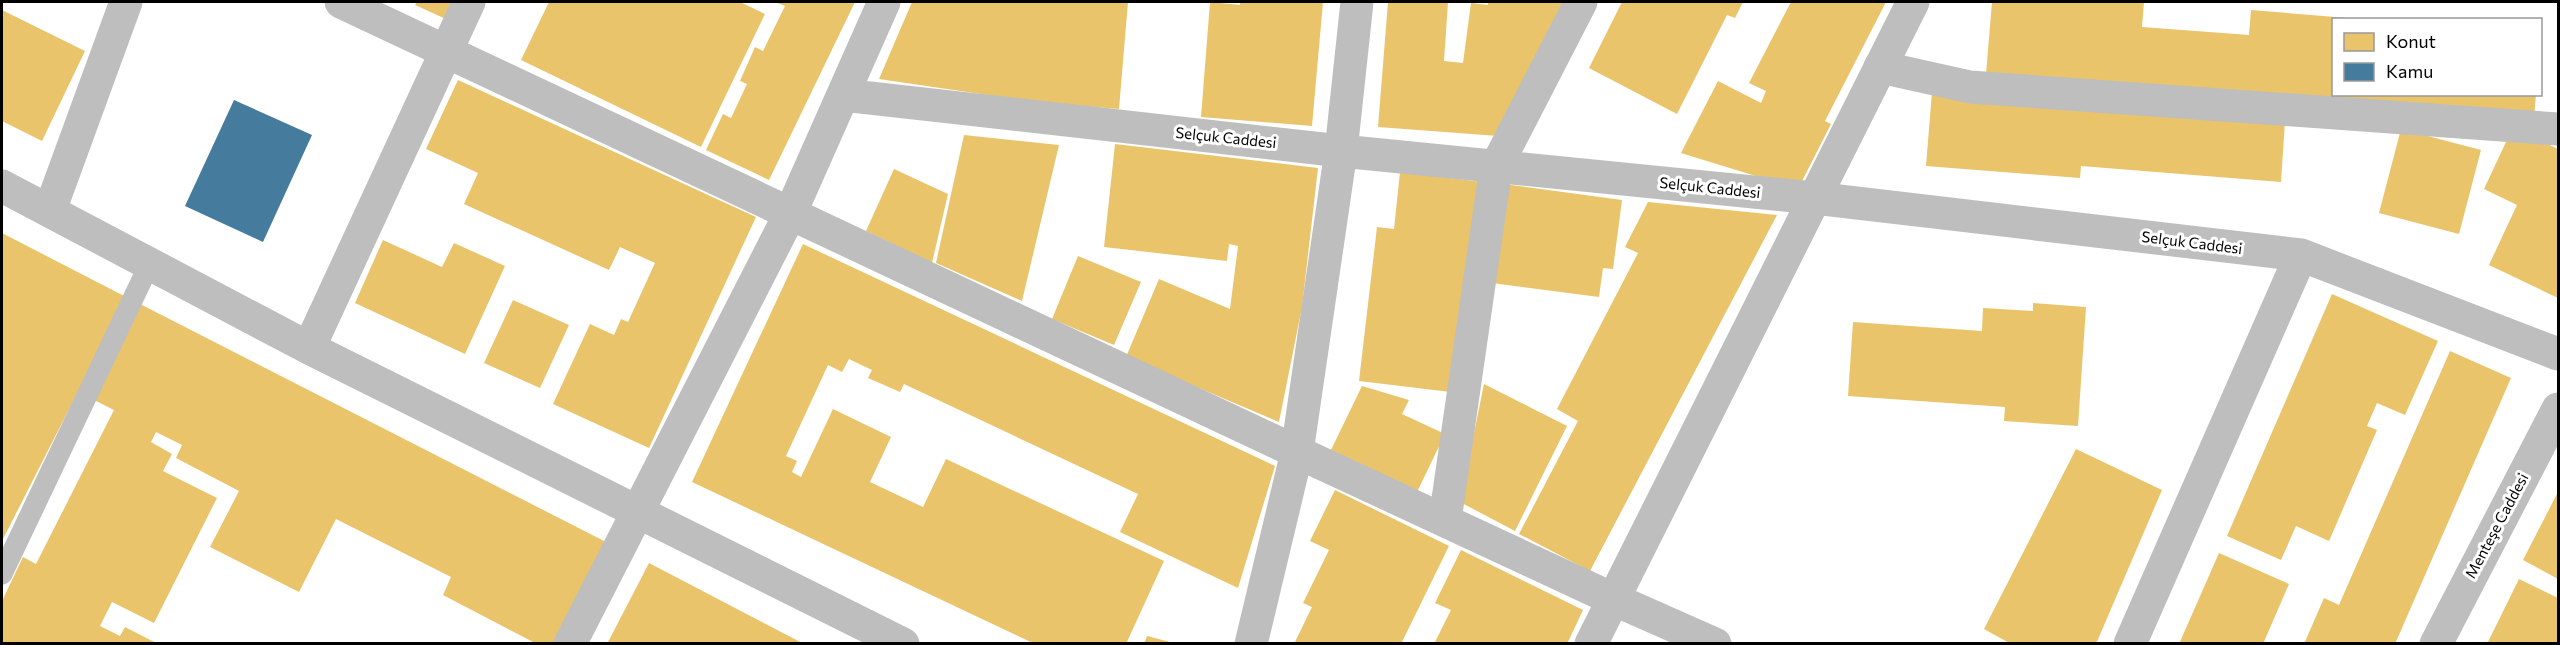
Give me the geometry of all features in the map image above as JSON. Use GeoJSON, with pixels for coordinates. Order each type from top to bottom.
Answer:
{"type":"FeatureCollection","features":[{"type":"Feature","properties":{"kind":"street"},"geometry":{"type":"LineString","coordinates":[[50,210],[126,2]]}},
{"type":"Feature","properties":{"kind":"street"},"geometry":{"type":"LineString","coordinates":[[341,2],[1297,452],[1714,644]]}},
{"type":"Feature","properties":{"kind":"street"},"geometry":{"type":"LineString","coordinates":[[309,348],[469,2]]}},
{"type":"Feature","properties":{"kind":"street"},"geometry":{"type":"LineString","coordinates":[[570,644],[790,214],[885,2]]}},
{"type":"Feature","properties":{"kind":"street"},"geometry":{"type":"LineString","coordinates":[[1251,644],[1297,452],[1341,151],[1357,2]]}},
{"type":"Feature","properties":{"kind":"street"},"geometry":{"type":"LineString","coordinates":[[1445,520],[1496,167],[1581,2]]}},
{"type":"Feature","properties":{"kind":"street"},"geometry":{"type":"LineString","coordinates":[[1591,644],[1913,2]]}},
{"type":"Feature","properties":{"kind":"street"},"geometry":{"type":"LineString","coordinates":[[1880,67],[1970,87],[2559,129]]}},
{"type":"Feature","properties":{"kind":"street","name":"Selçuk Caddesi"},"geometry":{"type":"LineString","coordinates":[[843,95],[1341,151],[1814,198],[2301,255],[2559,354]]}},
{"type":"Feature","properties":{"kind":"street"},"geometry":{"type":"LineString","coordinates":[[2,186],[309,348],[903,644]]}},
{"type":"Feature","properties":{"kind":"street"},"geometry":{"type":"LineString","coordinates":[[2130,644],[2301,255]]}},
{"type":"Feature","properties":{"kind":"street","name":"Menteşe Caddesi"},"geometry":{"type":"LineString","coordinates":[[2436,644],[2559,409]]}},
{"type":"Feature","properties":{"kind":"lane"},"geometry":{"type":"LineString","coordinates":[[2,574],[150,263]]}},
{"type":"Feature","properties":{"kind":"building: Konut"},"geometry":{"type":"Polygon","coordinates":[[[417,2],[456,2],[448,20],[415,5],[417,2]]]}},
{"type":"Feature","properties":{"kind":"building: Konut"},"geometry":{"type":"Polygon","coordinates":[[[549,2],[740,2],[765,14],[701,147],[521,60],[549,2]]]}},
{"type":"Feature","properties":{"kind":"building: Konut"},"geometry":{"type":"Polygon","coordinates":[[[775,2],[855,2],[769,180],[706,150],[723,114],[731,118],[747,84],[740,81],[755,47],[763,51],[785,6],[775,2]]]}},
{"type":"Feature","properties":{"kind":"building: Konut"},"geometry":{"type":"Polygon","coordinates":[[[912,2],[1128,2],[1119,109],[1035,102],[879,79],[912,2]]]}},
{"type":"Feature","properties":{"kind":"building: Konut"},"geometry":{"type":"Polygon","coordinates":[[[1210,2],[1240,5],[1240,2],[1323,2],[1312,126],[1201,117],[1210,2]]]}},
{"type":"Feature","properties":{"kind":"building: Konut"},"geometry":{"type":"Polygon","coordinates":[[[1388,2],[1448,2],[1444,61],[1463,63],[1471,3],[1488,5],[1488,2],[1564,2],[1498,136],[1378,127],[1388,2]]]}},
{"type":"Feature","properties":{"kind":"building: Konut"},"geometry":{"type":"Polygon","coordinates":[[[1622,2],[1743,2],[1735,18],[1727,15],[1677,114],[1589,68],[1622,2]]]}},
{"type":"Feature","properties":{"kind":"building: Konut"},"geometry":{"type":"Polygon","coordinates":[[[1791,2],[1886,2],[1825,121],[1831,124],[1798,189],[1681,153],[1718,81],[1761,103],[1766,91],[1749,83],[1791,2]]]}},
{"type":"Feature","properties":{"kind":"building: Konut"},"geometry":{"type":"Polygon","coordinates":[[[1992,2],[2144,2],[2142,27],[2249,35],[2251,10],[2348,18],[2332,18],[2332,96],[2536,96],[2534,118],[1986,74],[1992,2]]]}},
{"type":"Feature","properties":{"kind":"building: Konut"},"geometry":{"type":"Polygon","coordinates":[[[2,10],[85,51],[42,141],[2,121],[2,10]]]}},
{"type":"Feature","properties":{"kind":"building: Konut"},"geometry":{"type":"Polygon","coordinates":[[[458,80],[756,217],[649,448],[553,404],[590,324],[614,335],[621,319],[628,322],[655,263],[620,247],[609,270],[464,204],[478,173],[426,149],[458,80]]]}},
{"type":"Feature","properties":{"kind":"building: Konut"},"geometry":{"type":"Polygon","coordinates":[[[1932,92],[2285,121],[2281,182],[2081,166],[2080,178],[1926,166],[1932,92]]]}},
{"type":"Feature","properties":{"kind":"building: Konut"},"geometry":{"type":"Polygon","coordinates":[[[2513,127],[2558,149],[2558,298],[2489,265],[2517,205],[2484,189],[2513,127]]]}},
{"type":"Feature","properties":{"kind":"building: Konut"},"geometry":{"type":"Polygon","coordinates":[[[2401,129],[2481,150],[2459,234],[2379,213],[2401,129]]]}},
{"type":"Feature","properties":{"kind":"building: Konut"},"geometry":{"type":"Polygon","coordinates":[[[964,135],[1059,145],[1022,301],[936,263],[964,135]]]}},
{"type":"Feature","properties":{"kind":"building: Konut"},"geometry":{"type":"Polygon","coordinates":[[[1115,144],[1318,168],[1302,307],[1279,422],[1126,357],[1159,279],[1230,309],[1238,246],[1229,244],[1227,261],[1104,247],[1115,144]]]}},
{"type":"Feature","properties":{"kind":"building: Konut"},"geometry":{"type":"Polygon","coordinates":[[[894,169],[948,194],[932,263],[866,231],[894,169]]]}},
{"type":"Feature","properties":{"kind":"building: Konut"},"geometry":{"type":"Polygon","coordinates":[[[1400,172],[1483,182],[1459,393],[1359,381],[1377,227],[1394,229],[1400,172]]]}},
{"type":"Feature","properties":{"kind":"building: Konut"},"geometry":{"type":"Polygon","coordinates":[[[1504,184],[1622,200],[1613,269],[1603,268],[1599,297],[1492,283],[1504,184]]]}},
{"type":"Feature","properties":{"kind":"building: Konut"},"geometry":{"type":"Polygon","coordinates":[[[1648,202],[1777,215],[1590,571],[1519,534],[1578,421],[1557,409],[1638,253],[1625,247],[1648,202]]]}},
{"type":"Feature","properties":{"kind":"building: Konut"},"geometry":{"type":"Polygon","coordinates":[[[2,233],[126,297],[2,541],[2,233]]]}},
{"type":"Feature","properties":{"kind":"building: Konut"},"geometry":{"type":"Polygon","coordinates":[[[383,240],[442,267],[454,243],[505,266],[465,354],[355,303],[383,240]]]}},
{"type":"Feature","properties":{"kind":"building: Konut"},"geometry":{"type":"Polygon","coordinates":[[[803,244],[1275,466],[1238,588],[1120,532],[1138,494],[904,384],[900,392],[868,378],[872,370],[849,359],[842,372],[828,365],[786,456],[797,461],[792,472],[801,477],[833,409],[891,437],[870,482],[923,507],[946,459],[1164,561],[1126,644],[1035,644],[692,482],[803,244]]]}},
{"type":"Feature","properties":{"kind":"building: Konut"},"geometry":{"type":"Polygon","coordinates":[[[1078,256],[1141,282],[1114,345],[1052,319],[1078,256]]]}},
{"type":"Feature","properties":{"kind":"building: Konut"},"geometry":{"type":"Polygon","coordinates":[[[2332,294],[2438,341],[2405,415],[2377,403],[2367,426],[2377,430],[2329,541],[2296,526],[2281,560],[2227,536],[2332,294]]]}},
{"type":"Feature","properties":{"kind":"building: Konut"},"geometry":{"type":"Polygon","coordinates":[[[513,300],[569,325],[540,388],[484,363],[513,300]]]}},
{"type":"Feature","properties":{"kind":"building: Konut"},"geometry":{"type":"Polygon","coordinates":[[[2033,303],[2086,307],[2078,426],[2004,421],[2005,407],[1848,396],[1853,322],[1982,331],[1983,308],[2033,311],[2033,303]]]}},
{"type":"Feature","properties":{"kind":"building: Konut"},"geometry":{"type":"Polygon","coordinates":[[[140,304],[606,542],[554,644],[537,644],[443,595],[451,577],[336,519],[299,592],[210,547],[239,491],[176,458],[182,445],[156,432],[151,442],[172,454],[163,471],[217,498],[154,623],[112,602],[100,626],[120,636],[125,627],[158,644],[2,644],[2,601],[23,557],[36,564],[114,410],[92,399],[140,304]]]}},
{"type":"Feature","properties":{"kind":"building: Konut"},"geometry":{"type":"Polygon","coordinates":[[[2450,351],[2511,378],[2395,644],[2304,644],[2324,598],[2339,605],[2450,351]]]}},
{"type":"Feature","properties":{"kind":"building: Konut"},"geometry":{"type":"Polygon","coordinates":[[[1484,384],[1567,426],[1515,531],[1460,502],[1484,384]]]}},
{"type":"Feature","properties":{"kind":"building: Konut"},"geometry":{"type":"Polygon","coordinates":[[[1362,386],[1409,400],[1402,414],[1445,434],[1417,492],[1331,450],[1362,386]]]}},
{"type":"Feature","properties":{"kind":"building: Konut"},"geometry":{"type":"Polygon","coordinates":[[[2076,449],[2162,490],[2096,644],[2011,644],[1984,629],[2076,449]]]}},
{"type":"Feature","properties":{"kind":"building: Konut"},"geometry":{"type":"Polygon","coordinates":[[[1335,490],[1449,546],[1401,644],[1294,644],[1312,607],[1303,603],[1329,550],[1310,541],[1335,490]]]}},
{"type":"Feature","properties":{"kind":"building: Konut"},"geometry":{"type":"Polygon","coordinates":[[[2558,492],[2558,579],[2523,560],[2558,492]]]}},
{"type":"Feature","properties":{"kind":"building: Konut"},"geometry":{"type":"Polygon","coordinates":[[[1461,550],[1583,610],[1567,644],[1434,644],[1451,610],[1435,603],[1461,550]]]}},
{"type":"Feature","properties":{"kind":"building: Konut"},"geometry":{"type":"Polygon","coordinates":[[[2219,553],[2289,584],[2263,644],[2179,644],[2219,553]]]}},
{"type":"Feature","properties":{"kind":"building: Konut"},"geometry":{"type":"Polygon","coordinates":[[[649,563],[760,621],[804,644],[607,644],[649,563]]]}},
{"type":"Feature","properties":{"kind":"building: Konut"},"geometry":{"type":"Polygon","coordinates":[[[2519,579],[2558,598],[2558,644],[2487,644],[2519,579]]]}},
{"type":"Feature","properties":{"kind":"building: Konut"},"geometry":{"type":"Polygon","coordinates":[[[1147,636],[1174,643],[1174,644],[1144,644],[1147,636]]]}},
{"type":"Feature","properties":{"kind":"building: Kamu"},"geometry":{"type":"Polygon","coordinates":[[[234,100],[312,135],[263,242],[185,206],[234,100]]]}}]}
